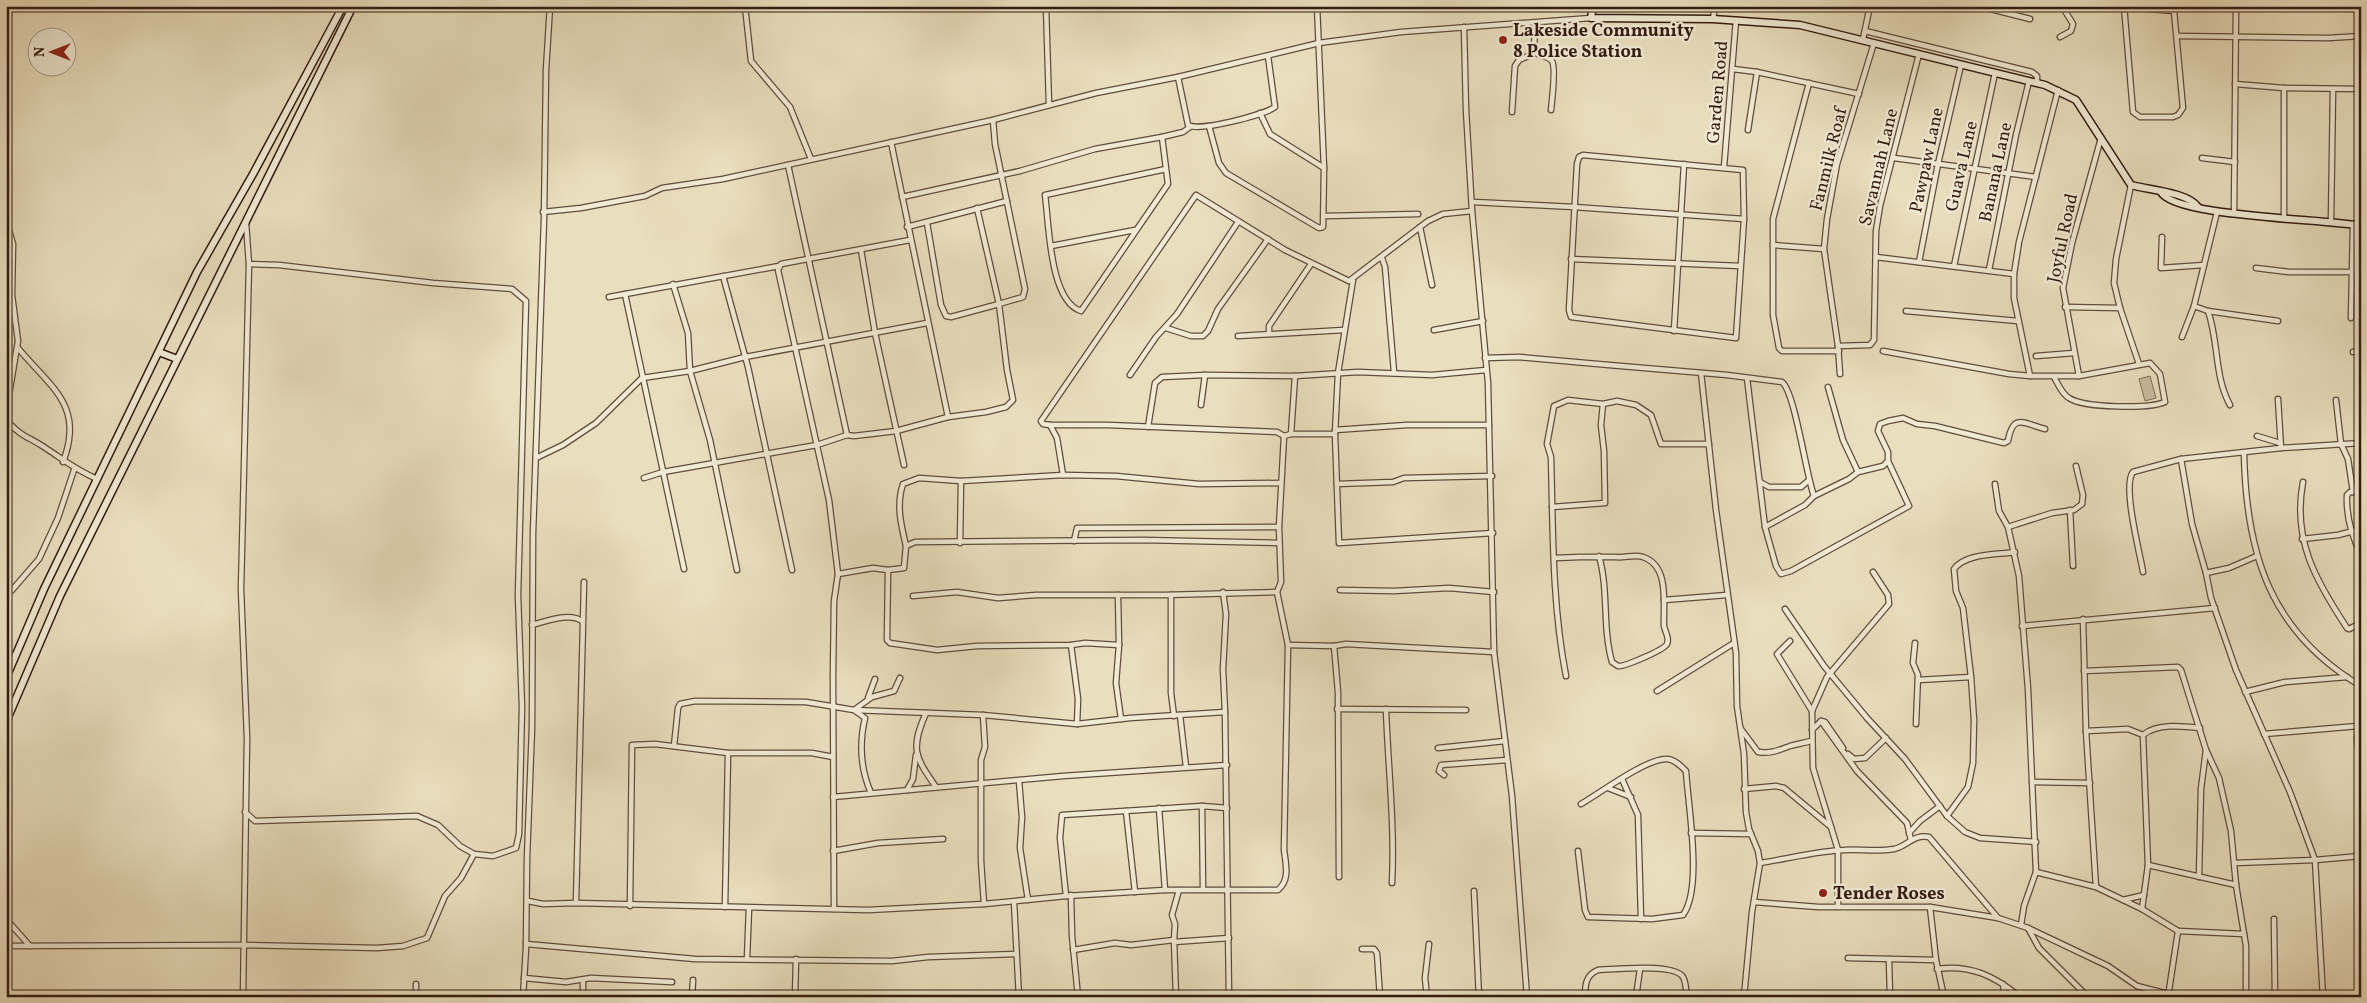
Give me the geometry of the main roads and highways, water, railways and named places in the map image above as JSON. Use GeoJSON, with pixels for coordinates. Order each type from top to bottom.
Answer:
{"type":"FeatureCollection","features":[{"type":"Feature","properties":{"kind":"place","name":"Lakeside Community 8 Police Station"},"geometry":{"type":"Point","coordinates":[1503,40]}},
{"type":"Feature","properties":{"kind":"place","name":"Tender Roses"},"geometry":{"type":"Point","coordinates":[1823,893]}}]}
